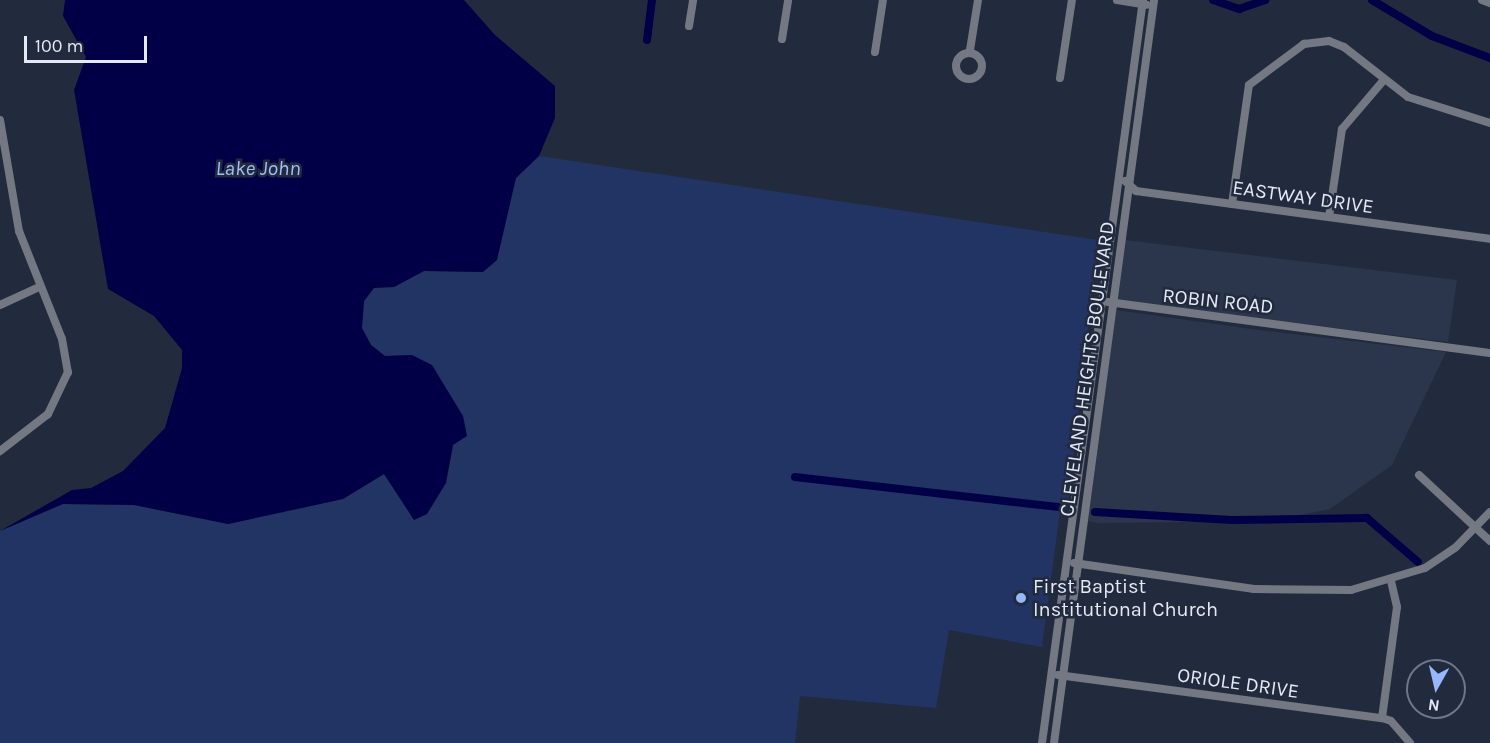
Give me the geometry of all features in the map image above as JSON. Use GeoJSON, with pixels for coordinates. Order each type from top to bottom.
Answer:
{"type":"FeatureCollection","features":[{"type":"Feature","properties":{"kind":"street"},"geometry":{"type":"LineString","coordinates":[[690,26],[693,0]]}},
{"type":"Feature","properties":{"kind":"street"},"geometry":{"type":"LineString","coordinates":[[782,39],[788,0]]}},
{"type":"Feature","properties":{"kind":"street"},"geometry":{"type":"LineString","coordinates":[[875,52],[883,0]]}},
{"type":"Feature","properties":{"kind":"street"},"geometry":{"type":"LineString","coordinates":[[970,50],[978,0]]}},
{"type":"Feature","properties":{"kind":"street"},"geometry":{"type":"LineString","coordinates":[[1060,78],[1072,0]]}},
{"type":"Feature","properties":{"kind":"street"},"geometry":{"type":"LineString","coordinates":[[1117,0],[1154,3]]}},
{"type":"Feature","properties":{"kind":"street"},"geometry":{"type":"LineString","coordinates":[[1482,0],[1490,3]]}},
{"type":"Feature","properties":{"kind":"street","name":"CLEVELAND HEIGHTS BOULEVARD"},"geometry":{"type":"LineString","coordinates":[[1042,743],[1142,2]]}},
{"type":"Feature","properties":{"kind":"street","name":"CLEVELAND HEIGHTS BOULEVARD"},"geometry":{"type":"LineString","coordinates":[[1053,743],[1154,3]]}},
{"type":"Feature","properties":{"kind":"street"},"geometry":{"type":"LineString","coordinates":[[1232,204],[1247,92],[1255,79],[1304,44],[1329,41],[1353,52],[1382,82],[1426,105],[1490,123]]}},
{"type":"Feature","properties":{"kind":"street"},"geometry":{"type":"LineString","coordinates":[[1329,217],[1342,129],[1382,82]]}},
{"type":"Feature","properties":{"kind":"street"},"geometry":{"type":"LineString","coordinates":[[0,122],[19,231],[38,288],[68,357],[65,388],[48,414],[0,451]]}},
{"type":"Feature","properties":{"kind":"street","name":"EASTWAY DRIVE"},"geometry":{"type":"LineString","coordinates":[[1118,174],[1136,191],[1490,239]]}},
{"type":"Feature","properties":{"kind":"street"},"geometry":{"type":"LineString","coordinates":[[0,305],[38,288]]}},
{"type":"Feature","properties":{"kind":"street","name":"ROBIN ROAD"},"geometry":{"type":"LineString","coordinates":[[1102,298],[1112,305],[1490,353]]}},
{"type":"Feature","properties":{"kind":"street"},"geometry":{"type":"LineString","coordinates":[[1083,442],[1094,444]]}},
{"type":"Feature","properties":{"kind":"street"},"geometry":{"type":"LineString","coordinates":[[1419,475],[1490,541]]}},
{"type":"Feature","properties":{"kind":"street"},"geometry":{"type":"LineString","coordinates":[[1075,499],[1086,501]]}},
{"type":"Feature","properties":{"kind":"street"},"geometry":{"type":"LineString","coordinates":[[1066,562],[1287,592],[1351,590],[1392,581],[1438,560],[1477,527],[1490,512]]}},
{"type":"Feature","properties":{"kind":"street"},"geometry":{"type":"LineString","coordinates":[[1392,581],[1397,608],[1382,718],[1391,721],[1410,743]]}},
{"type":"Feature","properties":{"kind":"street","name":"ORIOLE DRIVE"},"geometry":{"type":"LineString","coordinates":[[1052,674],[1382,718]]}},
{"type":"Feature","properties":{"kind":"shaded area"},"geometry":{"type":"Polygon","coordinates":[[[539,156],[1098,240],[1068,504],[1061,504],[1042,647],[949,630],[936,708],[800,696],[795,743],[0,743],[0,531],[63,504],[134,505],[229,524],[343,499],[384,474],[414,519],[446,483],[453,445],[412,355],[385,356],[371,345],[362,328],[364,301],[374,288],[394,287],[424,271],[483,272],[516,178],[539,156]]]}},
{"type":"Feature","properties":{"kind":"shaded area"},"geometry":{"type":"Polygon","coordinates":[[[1125,240],[1457,280],[1448,342],[1117,301],[1125,240]]]}},
{"type":"Feature","properties":{"kind":"shaded area"},"geometry":{"type":"Polygon","coordinates":[[[1116,310],[1251,329],[1446,352],[1392,465],[1330,509],[1271,521],[1098,523],[1088,521],[1116,310]]]}},
{"type":"Feature","properties":{"kind":"water","name":"Lake John"},"geometry":{"type":"Polygon","coordinates":[[[65,0],[464,0],[495,35],[555,86],[555,118],[539,156],[516,178],[497,260],[483,272],[424,271],[394,287],[374,288],[364,301],[362,328],[371,345],[385,356],[412,355],[432,365],[463,416],[467,436],[453,445],[446,483],[427,514],[414,520],[384,474],[343,499],[228,524],[134,505],[63,504],[0,531],[72,490],[91,488],[123,471],[165,428],[182,368],[182,350],[154,316],[108,289],[74,90],[86,57],[63,16],[65,0]]]}},
{"type":"Feature","properties":{"kind":"waterway"},"geometry":{"type":"LineString","coordinates":[[647,40],[652,0]]}},
{"type":"Feature","properties":{"kind":"waterway"},"geometry":{"type":"LineString","coordinates":[[1213,0],[1239,9],[1265,0]]}},
{"type":"Feature","properties":{"kind":"waterway"},"geometry":{"type":"LineString","coordinates":[[1372,0],[1432,36],[1490,58]]}},
{"type":"Feature","properties":{"kind":"waterway"},"geometry":{"type":"LineString","coordinates":[[795,477],[1059,507]]}},
{"type":"Feature","properties":{"kind":"waterway"},"geometry":{"type":"LineString","coordinates":[[1095,512],[1232,520],[1367,518],[1418,562]]}},
{"type":"Feature","properties":{"kind":"place","name":"First Baptist Institutional Church"},"geometry":{"type":"Point","coordinates":[1021,598]}}]}
